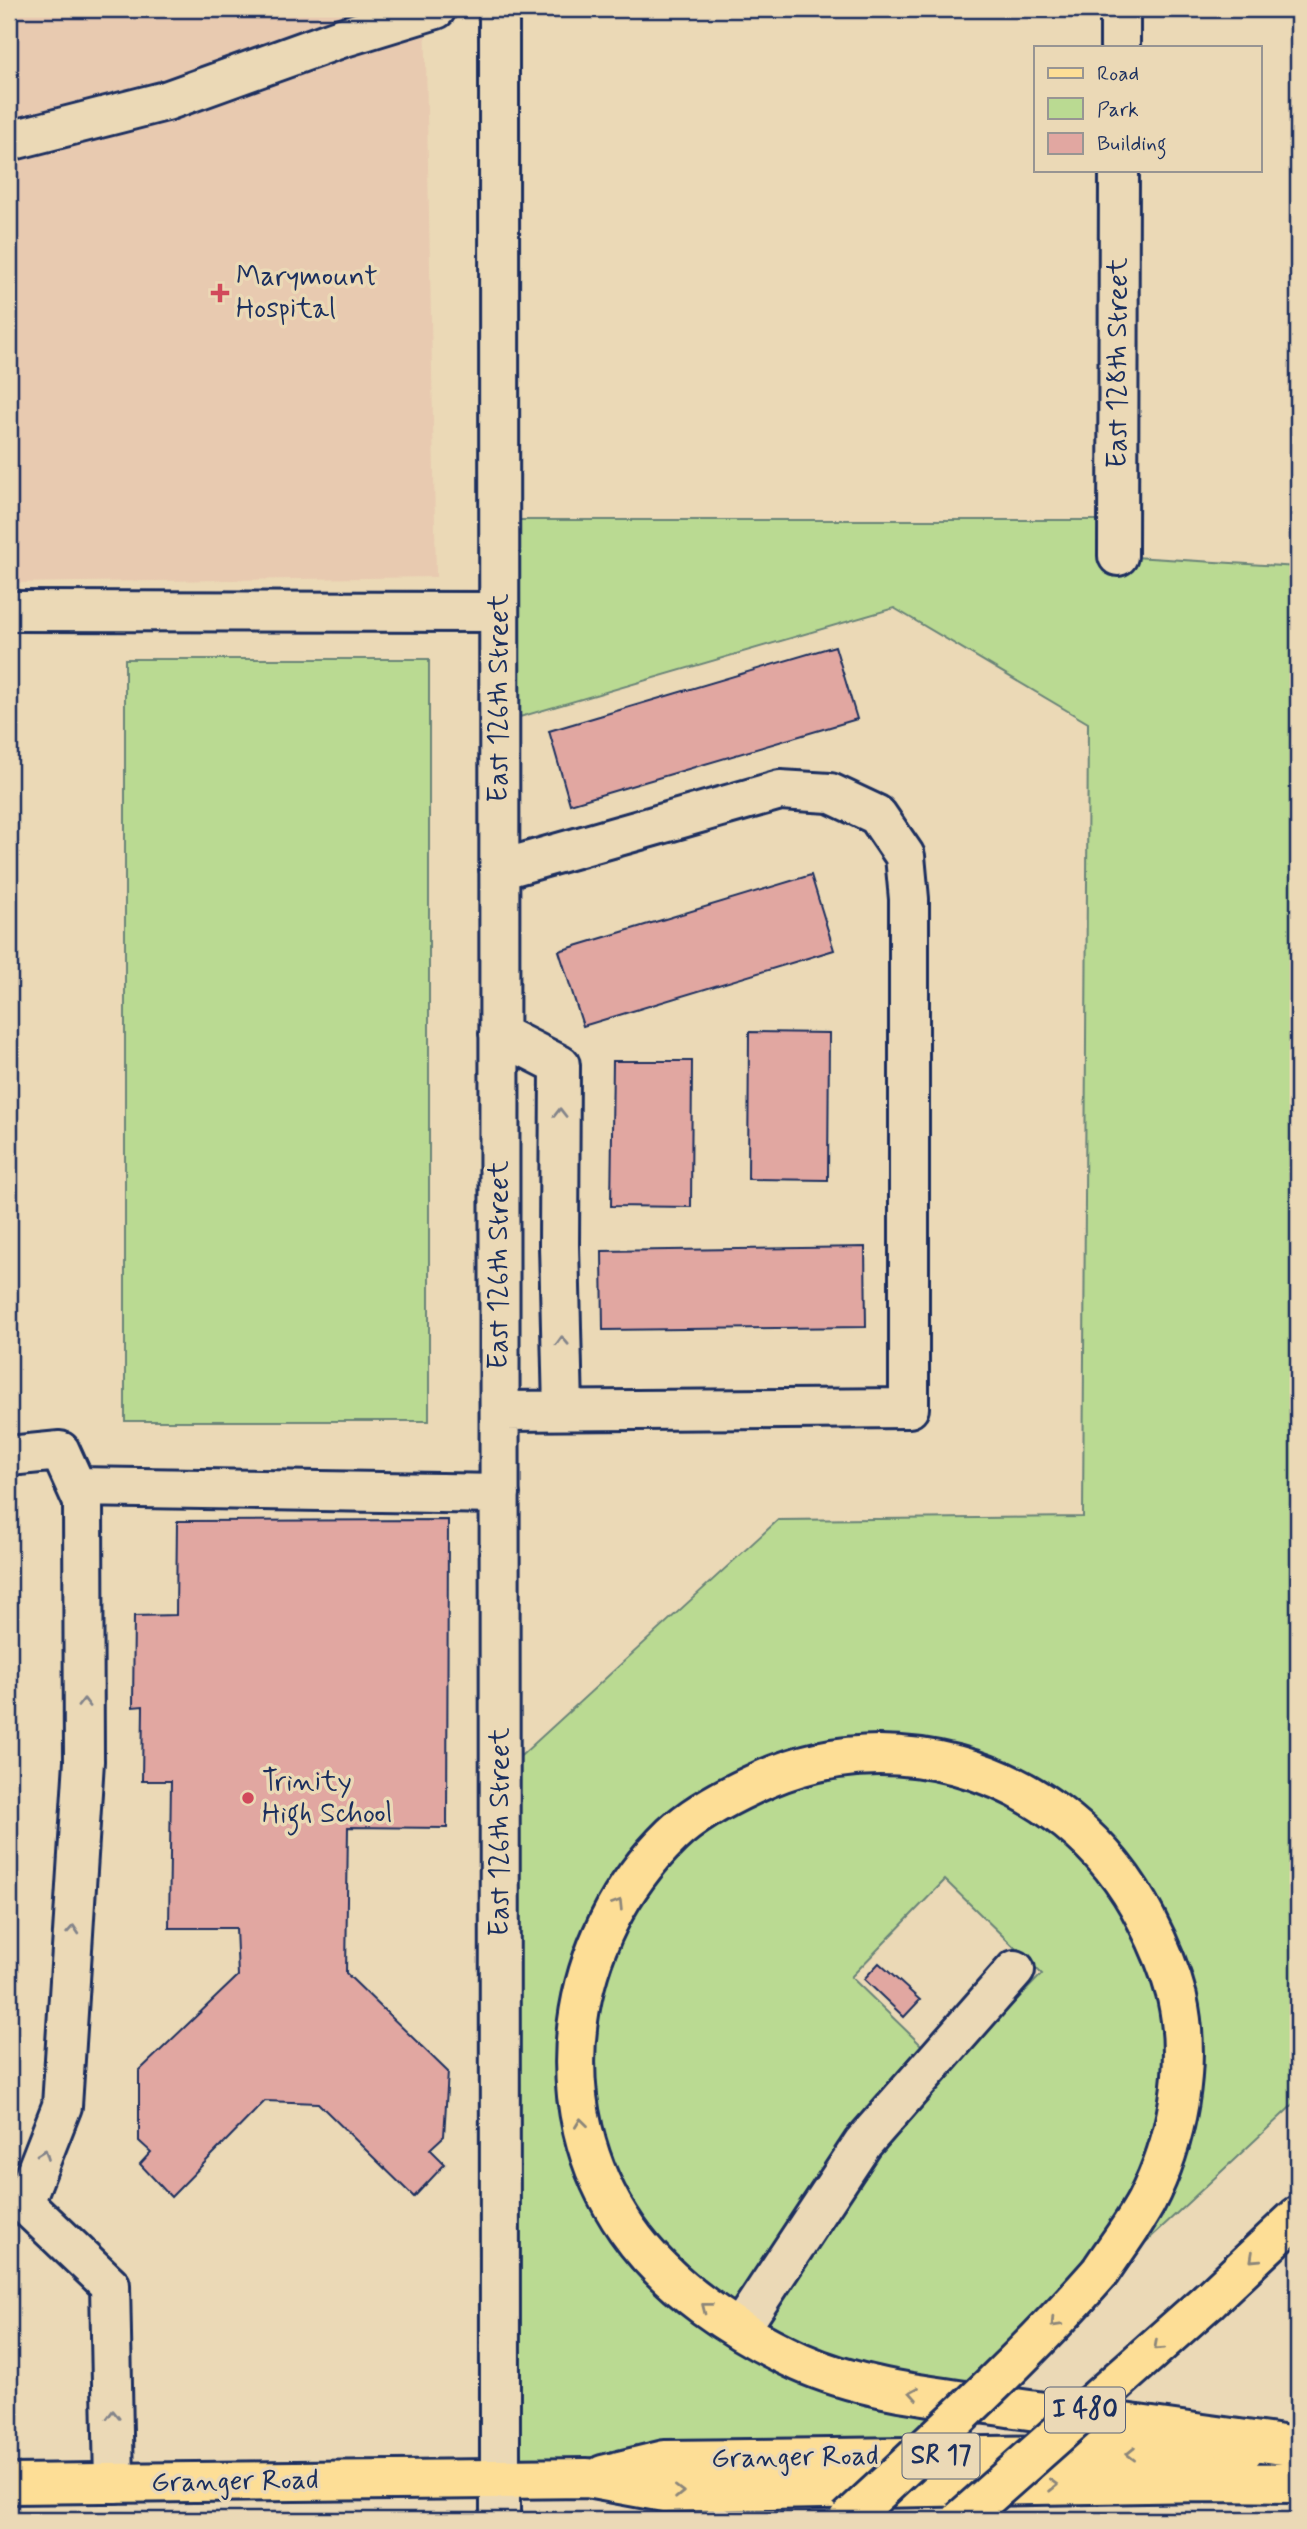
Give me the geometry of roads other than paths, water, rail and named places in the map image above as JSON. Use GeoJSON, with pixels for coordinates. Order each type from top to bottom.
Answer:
{"type":"FeatureCollection","features":[{"type":"Feature","properties":{"kind":"main road"},"geometry":{"type":"LineString","coordinates":[[848,2520],[1003,2376],[1100,2272],[1145,2203],[1166,2154],[1179,2103],[1182,2052],[1178,2000],[1161,1949],[1136,1900],[1101,1852],[1068,1820],[1028,1794],[981,1772],[930,1758],[877,1753],[816,1761],[765,1779],[721,1800],[675,1832],[635,1877],[608,1921],[587,1972],[575,2027],[576,2077],[583,2136],[602,2186],[627,2229],[661,2269],[712,2312],[804,2364],[849,2380],[918,2394],[1298,2459]]}},
{"type":"Feature","properties":{"kind":"main road","name":"I 480"},"geometry":{"type":"LineString","coordinates":[[961,2520],[1209,2300],[1298,2216]]}},
{"type":"Feature","properties":{"kind":"main road","name":"Granger Road"},"geometry":{"type":"LineString","coordinates":[[9,2484],[587,2478],[665,2460],[1147,2454],[1298,2459]]}},
{"type":"Feature","properties":{"kind":"street"},"geometry":{"type":"LineString","coordinates":[[9,141],[166,101],[341,38],[436,9]]}},
{"type":"Feature","properties":{"kind":"street","name":"East 126th Street"},"geometry":{"type":"LineString","coordinates":[[499,9],[500,2520]]}},
{"type":"Feature","properties":{"kind":"street"},"geometry":{"type":"LineString","coordinates":[[1120,9],[1120,46]]}},
{"type":"Feature","properties":{"kind":"street","name":"East 128th Street"},"geometry":{"type":"LineString","coordinates":[[1118,556],[1119,172]]}},
{"type":"Feature","properties":{"kind":"street"},"geometry":{"type":"LineString","coordinates":[[9,611],[499,611]]}},
{"type":"Feature","properties":{"kind":"street"},"geometry":{"type":"LineString","coordinates":[[499,870],[780,790],[830,793],[877,814],[905,856],[909,899],[909,1408],[500,1411]]}},
{"type":"Feature","properties":{"kind":"street"},"geometry":{"type":"LineString","coordinates":[[499,1034],[560,1065],[559,1245],[563,1409]]}},
{"type":"Feature","properties":{"kind":"street"},"geometry":{"type":"LineString","coordinates":[[10,1453],[60,1451],[83,1502],[84,1761],[62,2106],[17,2202],[110,2286],[114,2483]]}},
{"type":"Feature","properties":{"kind":"street"},"geometry":{"type":"LineString","coordinates":[[77,1488],[500,1494]]}},
{"type":"Feature","properties":{"kind":"street"},"geometry":{"type":"LineString","coordinates":[[740,2329],[863,2143],[1015,1969]]}},
{"type":"Feature","properties":{"kind":"place","name":"Marymount Hospital"},"geometry":{"type":"Point","coordinates":[220,293]}},
{"type":"Feature","properties":{"kind":"place","name":"Trinity High School"},"geometry":{"type":"Point","coordinates":[248,1798]}}]}
